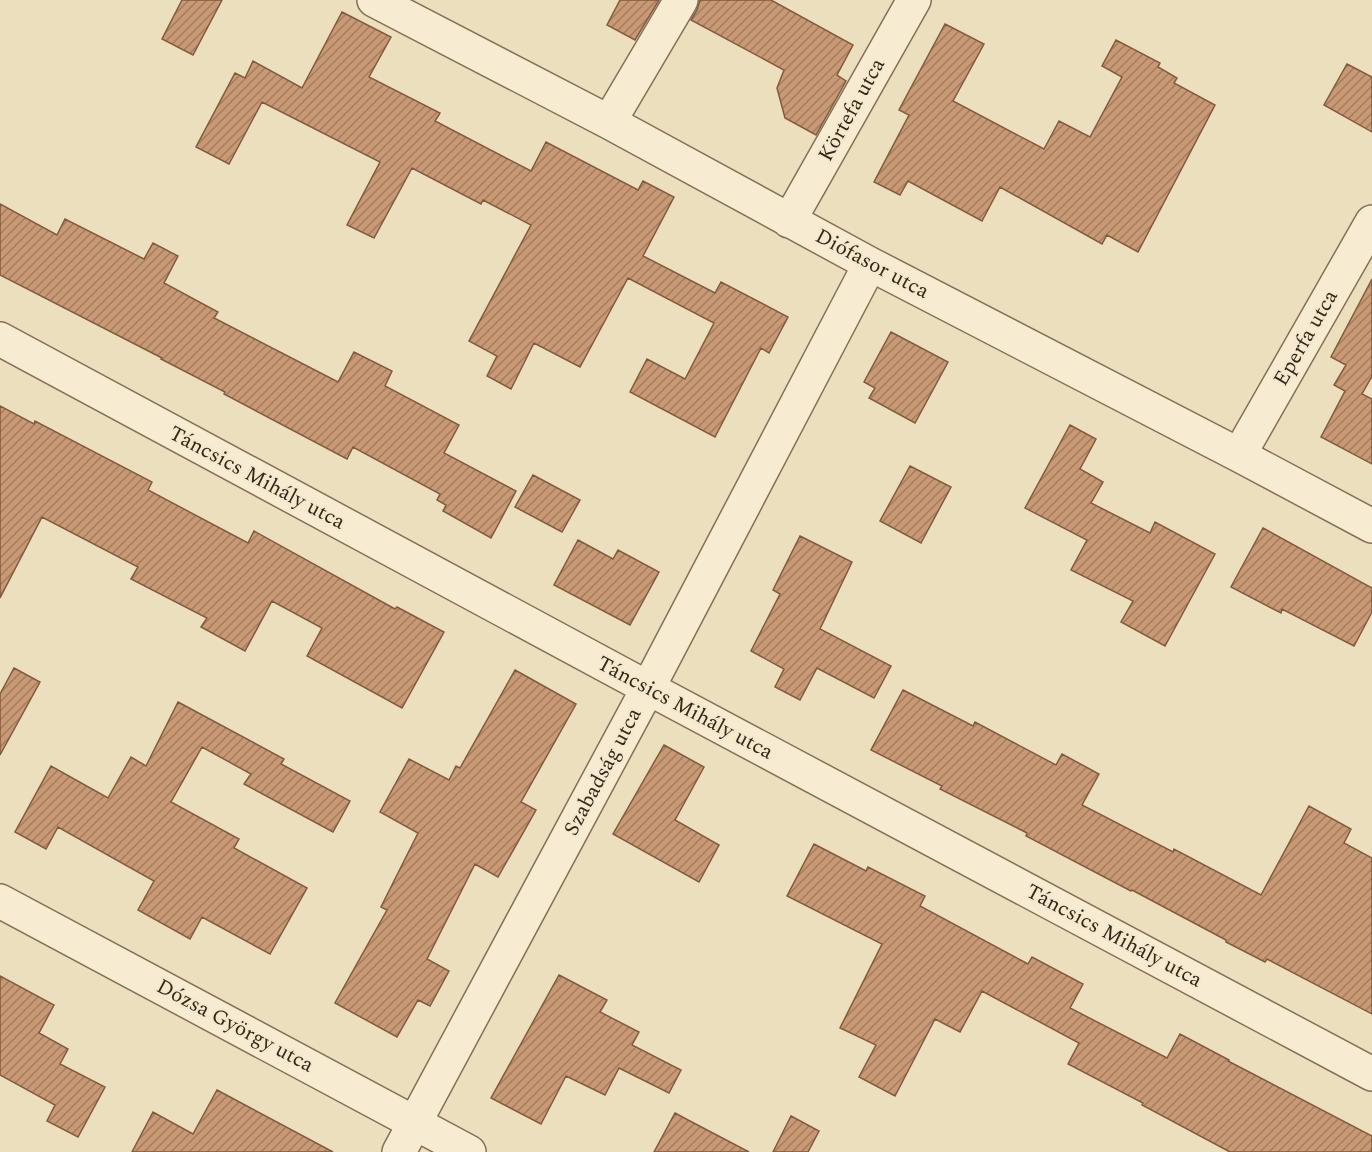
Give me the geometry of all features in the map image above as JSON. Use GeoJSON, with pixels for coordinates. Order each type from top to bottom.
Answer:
{"type":"FeatureCollection","features":[{"type":"Feature","properties":{"kind":"street","name":"Diófasor utca"},"geometry":{"type":"LineString","coordinates":[[374,0],[609,122],[870,264],[1372,526]]}},
{"type":"Feature","properties":{"kind":"street"},"geometry":{"type":"LineString","coordinates":[[609,122],[681,0]]}},
{"type":"Feature","properties":{"kind":"street","name":"Körtefa utca"},"geometry":{"type":"LineString","coordinates":[[789,221],[914,0]]}},
{"type":"Feature","properties":{"kind":"street","name":"Eperfa utca"},"geometry":{"type":"LineString","coordinates":[[1239,455],[1372,222]]}},
{"type":"Feature","properties":{"kind":"street","name":"Szabadság utca"},"geometry":{"type":"LineString","coordinates":[[399,1152],[648,688],[870,264]]}},
{"type":"Feature","properties":{"kind":"street","name":"Táncsics Mihály utca"},"geometry":{"type":"LineString","coordinates":[[0,339],[1372,1074]]}},
{"type":"Feature","properties":{"kind":"street","name":"Dózsa György utca"},"geometry":{"type":"LineString","coordinates":[[0,901],[469,1152]]}},
{"type":"Feature","properties":{"kind":"building"},"geometry":{"type":"Polygon","coordinates":[[[182,0],[222,0],[193,55],[162,39],[182,0]]]}},
{"type":"Feature","properties":{"kind":"building"},"geometry":{"type":"Polygon","coordinates":[[[620,0],[659,0],[635,40],[607,25],[620,0]]]}},
{"type":"Feature","properties":{"kind":"building"},"geometry":{"type":"Polygon","coordinates":[[[700,0],[771,0],[853,45],[837,75],[846,81],[816,135],[785,118],[777,88],[784,70],[691,20],[700,0]]]}},
{"type":"Feature","properties":{"kind":"building"},"geometry":{"type":"Polygon","coordinates":[[[342,12],[391,37],[369,77],[440,113],[435,121],[531,171],[546,142],[638,190],[643,181],[674,197],[643,256],[715,293],[721,282],[788,317],[769,353],[761,348],[715,437],[630,392],[647,359],[685,379],[714,323],[628,278],[580,367],[534,343],[511,389],[487,376],[497,356],[469,341],[531,225],[483,200],[481,204],[412,168],[374,238],[347,225],[380,162],[262,102],[229,164],[196,147],[235,73],[245,78],[253,61],[302,88],[342,12]]]}},
{"type":"Feature","properties":{"kind":"building"},"geometry":{"type":"Polygon","coordinates":[[[945,24],[984,44],[953,101],[1044,149],[1059,121],[1090,137],[1122,77],[1102,66],[1116,40],[1160,63],[1158,67],[1177,78],[1174,83],[1215,105],[1138,252],[1107,235],[1102,244],[1000,187],[982,221],[908,181],[900,195],[874,182],[909,115],[899,110],[945,24]]]}},
{"type":"Feature","properties":{"kind":"building"},"geometry":{"type":"Polygon","coordinates":[[[1347,64],[1372,77],[1372,132],[1324,105],[1347,64]]]}},
{"type":"Feature","properties":{"kind":"building"},"geometry":{"type":"Polygon","coordinates":[[[0,204],[57,235],[65,219],[144,259],[153,243],[178,256],[164,283],[218,312],[214,318],[338,382],[354,352],[392,371],[385,386],[459,425],[444,453],[516,491],[491,538],[443,511],[446,505],[437,500],[440,494],[353,447],[347,459],[224,394],[225,392],[162,358],[0,275],[0,204]]]}},
{"type":"Feature","properties":{"kind":"building"},"geometry":{"type":"Polygon","coordinates":[[[1372,279],[1372,378],[1362,394],[1372,399],[1372,464],[1321,437],[1345,391],[1334,385],[1346,365],[1331,357],[1372,279]]]}},
{"type":"Feature","properties":{"kind":"building"},"geometry":{"type":"Polygon","coordinates":[[[891,332],[948,362],[915,423],[869,398],[875,388],[864,382],[891,332]]]}},
{"type":"Feature","properties":{"kind":"building"},"geometry":{"type":"Polygon","coordinates":[[[0,406],[34,424],[35,421],[152,482],[148,490],[248,543],[254,531],[395,609],[397,607],[444,632],[402,708],[307,656],[322,628],[272,601],[245,651],[201,627],[207,618],[131,579],[138,567],[42,517],[0,598],[0,406]]]}},
{"type":"Feature","properties":{"kind":"building"},"geometry":{"type":"Polygon","coordinates":[[[1070,425],[1096,439],[1080,469],[1103,482],[1091,503],[1150,533],[1155,522],[1215,554],[1165,646],[1121,622],[1133,601],[1071,570],[1087,540],[1025,508],[1070,425]]]}},
{"type":"Feature","properties":{"kind":"building"},"geometry":{"type":"Polygon","coordinates":[[[910,466],[951,487],[921,543],[880,521],[910,466]]]}},
{"type":"Feature","properties":{"kind":"building"},"geometry":{"type":"Polygon","coordinates":[[[533,475],[580,500],[562,532],[515,507],[533,475]]]}},
{"type":"Feature","properties":{"kind":"building"},"geometry":{"type":"Polygon","coordinates":[[[1263,528],[1372,588],[1372,612],[1354,646],[1282,609],[1281,613],[1231,587],[1263,528]]]}},
{"type":"Feature","properties":{"kind":"building"},"geometry":{"type":"Polygon","coordinates":[[[800,536],[852,562],[820,629],[891,666],[874,698],[817,668],[800,700],[775,687],[784,669],[751,651],[780,594],[773,590],[800,536]]]}},
{"type":"Feature","properties":{"kind":"building"},"geometry":{"type":"Polygon","coordinates":[[[578,540],[613,559],[618,550],[659,572],[630,625],[554,585],[578,540]]]}},
{"type":"Feature","properties":{"kind":"building"},"geometry":{"type":"Polygon","coordinates":[[[14,668],[40,682],[0,755],[0,694],[14,668]]]}},
{"type":"Feature","properties":{"kind":"building"},"geometry":{"type":"Polygon","coordinates":[[[515,670],[576,704],[521,802],[536,810],[498,877],[475,864],[427,959],[449,971],[430,1006],[418,1000],[397,1037],[335,1003],[387,910],[381,907],[418,833],[380,812],[409,759],[449,780],[456,766],[460,768],[515,670]]]}},
{"type":"Feature","properties":{"kind":"building"},"geometry":{"type":"Polygon","coordinates":[[[903,690],[973,726],[975,722],[1056,765],[1062,754],[1099,774],[1082,805],[1173,852],[1174,849],[1261,895],[1309,806],[1351,829],[1344,843],[1372,858],[1372,1014],[1267,959],[1265,962],[1226,942],[1132,890],[1026,836],[1027,833],[940,789],[942,786],[871,750],[903,690]]]}},
{"type":"Feature","properties":{"kind":"building"},"geometry":{"type":"Polygon","coordinates":[[[178,702],[284,759],[281,764],[350,801],[333,832],[244,784],[251,774],[202,747],[171,802],[239,839],[234,848],[307,888],[270,954],[202,917],[190,939],[138,910],[154,881],[58,827],[46,849],[15,832],[51,766],[108,798],[131,757],[146,766],[178,702]]]}},
{"type":"Feature","properties":{"kind":"building"},"geometry":{"type":"Polygon","coordinates":[[[664,745],[704,767],[675,820],[719,845],[699,882],[613,834],[664,745]]]}},
{"type":"Feature","properties":{"kind":"building"},"geometry":{"type":"Polygon","coordinates":[[[814,844],[866,871],[868,867],[925,896],[920,906],[1028,964],[1032,957],[1083,984],[1070,1008],[1167,1058],[1180,1034],[1372,1136],[1372,1152],[1230,1152],[1068,1064],[1079,1043],[982,991],[960,1032],[935,1019],[895,1096],[859,1077],[876,1045],[840,1028],[882,944],[787,896],[814,844]]]}},
{"type":"Feature","properties":{"kind":"building"},"geometry":{"type":"Polygon","coordinates":[[[559,975],[607,1000],[600,1012],[639,1032],[632,1045],[681,1070],[669,1093],[619,1068],[605,1095],[566,1076],[541,1124],[491,1098],[559,975]]]}},
{"type":"Feature","properties":{"kind":"building"},"geometry":{"type":"Polygon","coordinates":[[[0,976],[54,1005],[39,1033],[68,1049],[60,1064],[105,1087],[78,1137],[47,1121],[55,1105],[0,1075],[0,976]]]}},
{"type":"Feature","properties":{"kind":"building"},"geometry":{"type":"Polygon","coordinates":[[[217,1090],[333,1152],[132,1152],[153,1112],[193,1134],[217,1090]]]}},
{"type":"Feature","properties":{"kind":"building"},"geometry":{"type":"Polygon","coordinates":[[[675,1113],[688,1120],[749,1152],[654,1152],[675,1113]]]}},
{"type":"Feature","properties":{"kind":"building"},"geometry":{"type":"Polygon","coordinates":[[[791,1116],[819,1131],[808,1152],[773,1152],[791,1116]]]}}]}
